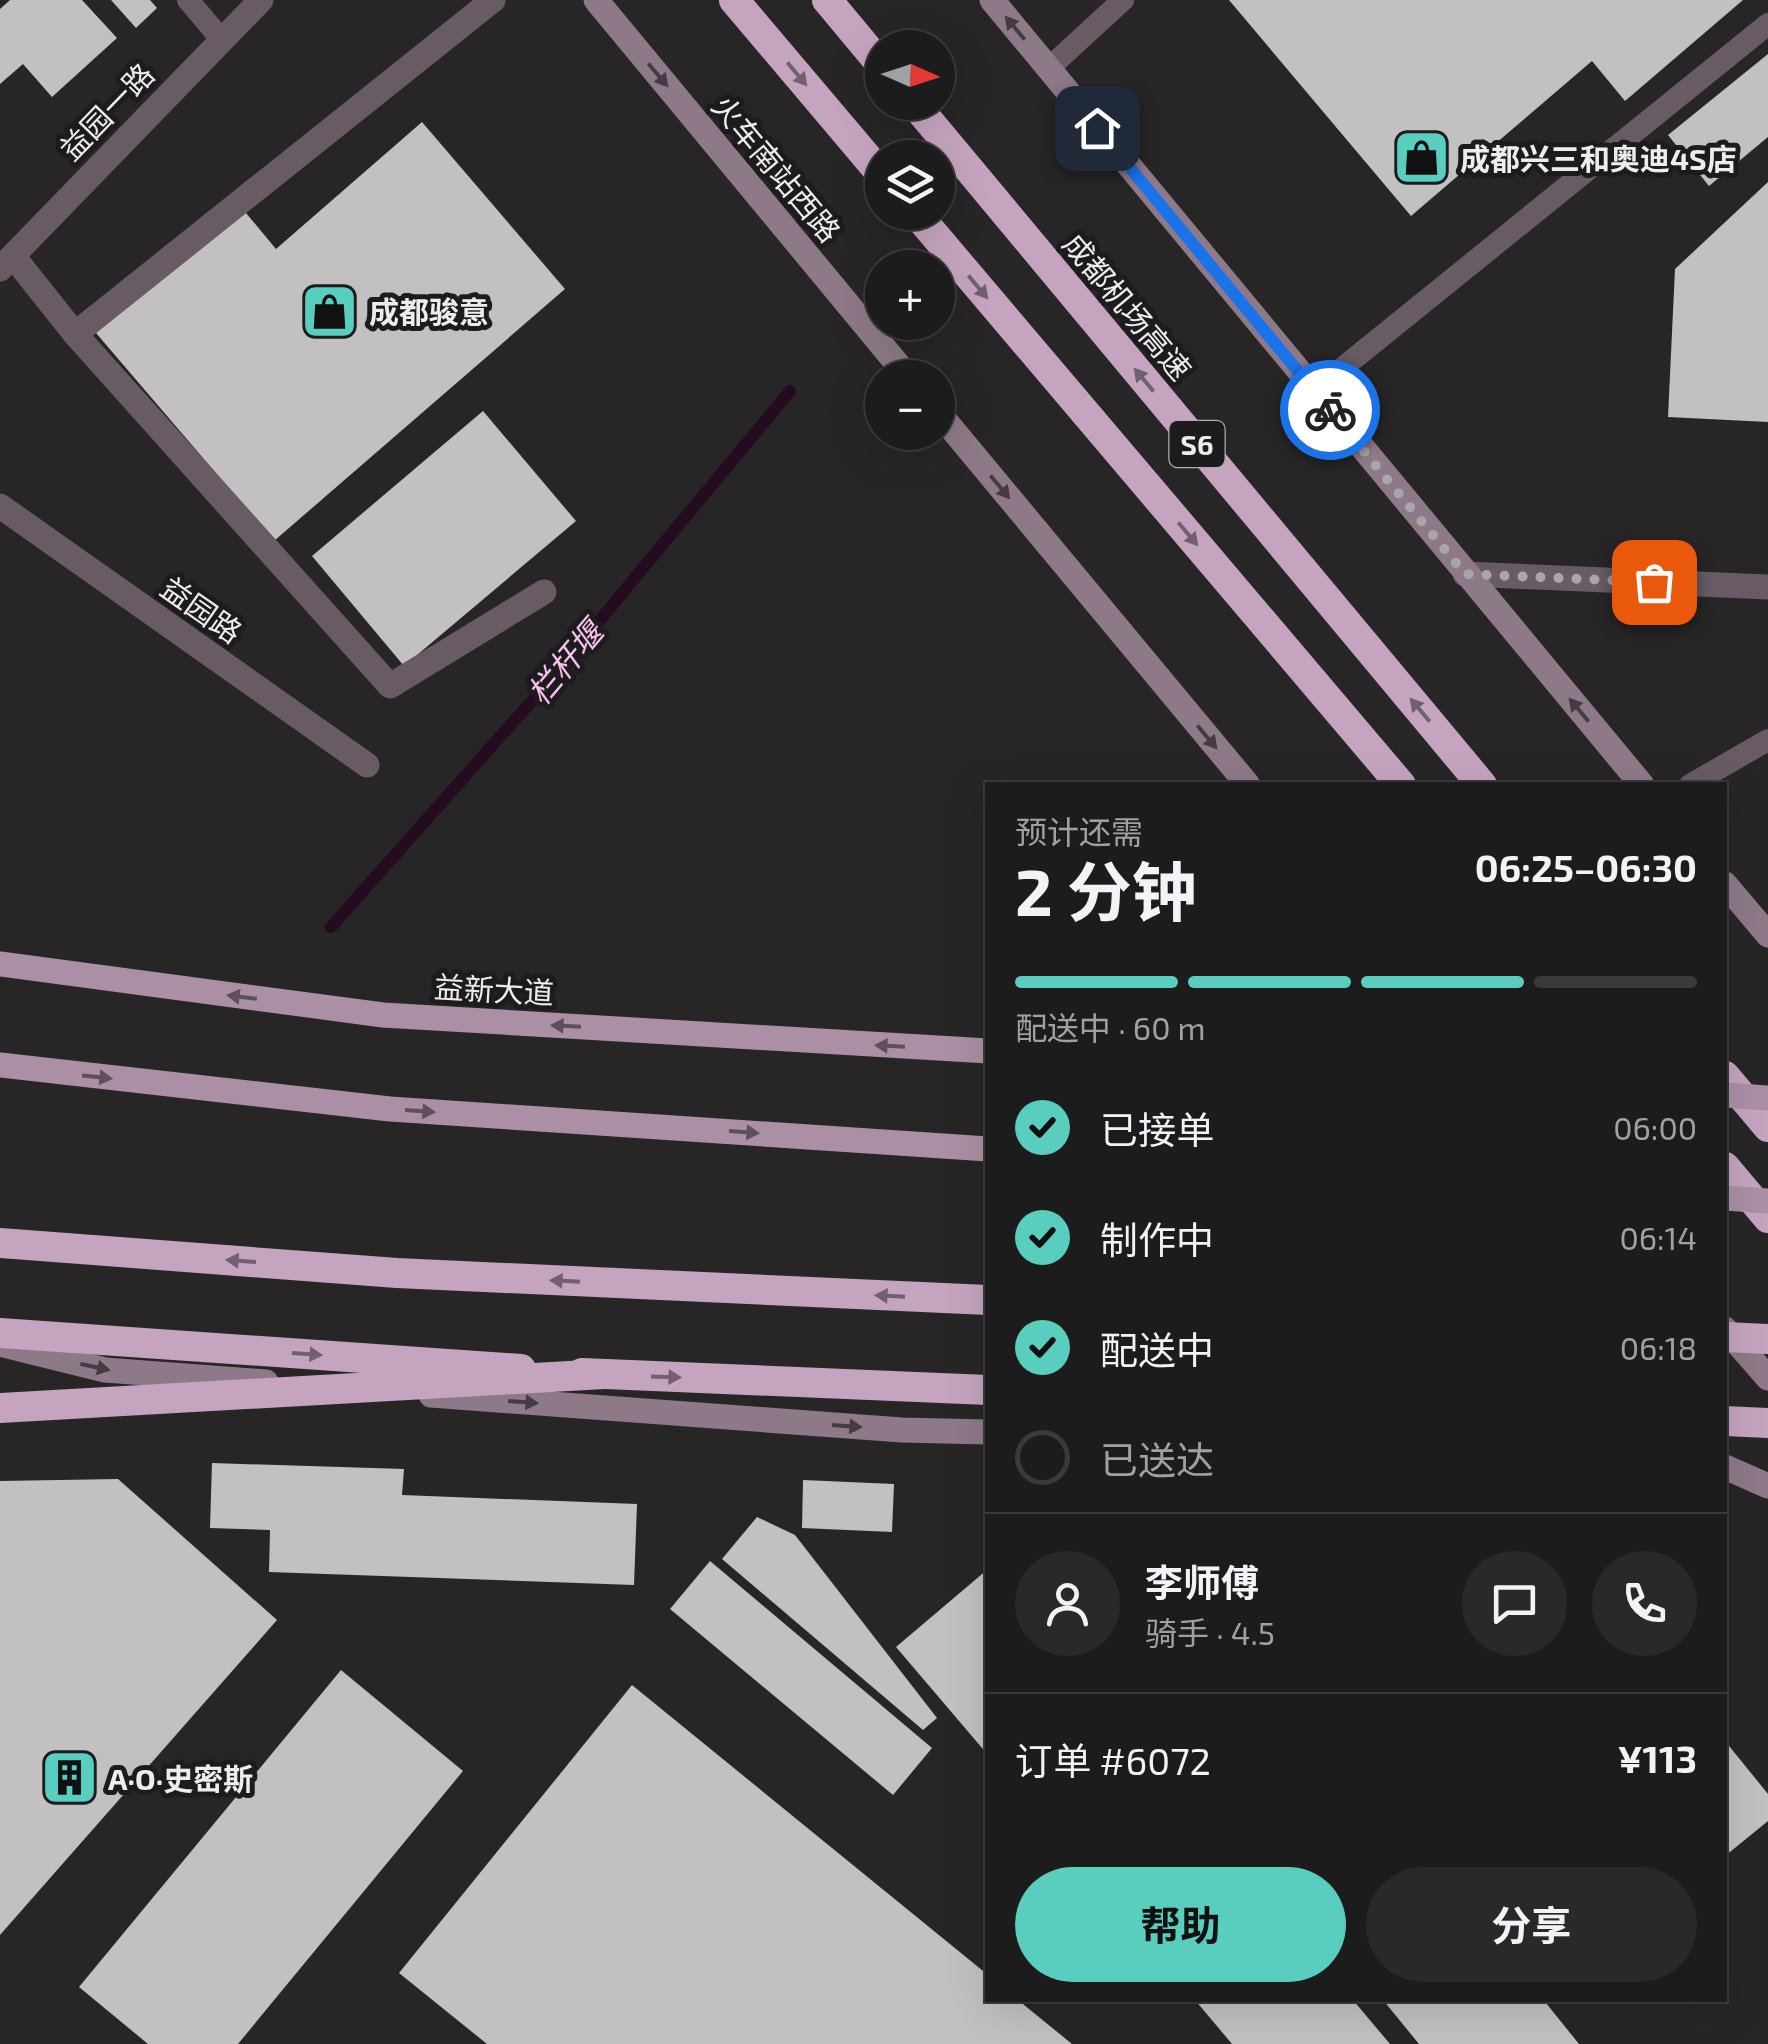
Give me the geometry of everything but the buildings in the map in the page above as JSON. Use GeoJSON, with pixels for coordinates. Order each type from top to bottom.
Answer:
{"type":"FeatureCollection","features":[{"type":"Feature","properties":{"kind":"highway"},"geometry":{"type":"LineString","coordinates":[[734,0],[865,155]]}},
{"type":"Feature","properties":{"kind":"highway"},"geometry":{"type":"LineString","coordinates":[[827,0],[865,46]]}},
{"type":"Feature","properties":{"kind":"highway","name":"成都机场高速"},"geometry":{"type":"LineString","coordinates":[[928,120],[1480,782]]}},
{"type":"Feature","properties":{"kind":"highway","name":"S6"},"geometry":{"type":"LineString","coordinates":[[930,230],[1398,782]]}},
{"type":"Feature","properties":{"kind":"highway"},"geometry":{"type":"LineString","coordinates":[[1727,1078],[1768,1128]]}},
{"type":"Feature","properties":{"kind":"highway"},"geometry":{"type":"LineString","coordinates":[[1727,1169],[1768,1218]]}},
{"type":"Feature","properties":{"kind":"highway"},"geometry":{"type":"LineString","coordinates":[[0,1243],[398,1273],[985,1300]]}},
{"type":"Feature","properties":{"kind":"highway"},"geometry":{"type":"LineString","coordinates":[[0,1334],[604,1374],[985,1390]]}},
{"type":"Feature","properties":{"kind":"highway"},"geometry":{"type":"LineString","coordinates":[[1727,1337],[1768,1339]]}},
{"type":"Feature","properties":{"kind":"highway"},"geometry":{"type":"LineString","coordinates":[[0,1408],[604,1374]]}},
{"type":"Feature","properties":{"kind":"highway"},"geometry":{"type":"LineString","coordinates":[[1727,1421],[1768,1423]]}},
{"type":"Feature","properties":{"kind":"main road","name":"火车南站西路"},"geometry":{"type":"LineString","coordinates":[[596,0],[894,360]]}},
{"type":"Feature","properties":{"kind":"main road"},"geometry":{"type":"LineString","coordinates":[[992,0],[1639,782]]}},
{"type":"Feature","properties":{"kind":"main road"},"geometry":{"type":"LineString","coordinates":[[955,432],[1246,782]]}},
{"type":"Feature","properties":{"kind":"main road"},"geometry":{"type":"LineString","coordinates":[[1727,886],[1768,935]]}},
{"type":"Feature","properties":{"kind":"main road","name":"益新大道"},"geometry":{"type":"LineString","coordinates":[[0,964],[383,1015],[985,1051]]}},
{"type":"Feature","properties":{"kind":"main road"},"geometry":{"type":"LineString","coordinates":[[0,1065],[390,1109],[985,1148]]}},
{"type":"Feature","properties":{"kind":"main road"},"geometry":{"type":"LineString","coordinates":[[1727,1096],[1768,1098]]}},
{"type":"Feature","properties":{"kind":"main road"},"geometry":{"type":"LineString","coordinates":[[1727,1198],[1768,1200]]}},
{"type":"Feature","properties":{"kind":"main road"},"geometry":{"type":"LineString","coordinates":[[1727,1331],[1768,1378]]}},
{"type":"Feature","properties":{"kind":"main road"},"geometry":{"type":"LineString","coordinates":[[0,1344],[105,1370],[902,1430],[985,1432]]}},
{"type":"Feature","properties":{"kind":"main road"},"geometry":{"type":"LineString","coordinates":[[1727,1469],[1768,1486]]}},
{"type":"Feature","properties":{"kind":"street","name":"益园一路"},"geometry":{"type":"LineString","coordinates":[[6,262],[261,0]]}},
{"type":"Feature","properties":{"kind":"street"},"geometry":{"type":"LineString","coordinates":[[76,334],[492,0]]}},
{"type":"Feature","properties":{"kind":"street"},"geometry":{"type":"LineString","coordinates":[[6,262],[76,334],[390,686],[544,592]]}},
{"type":"Feature","properties":{"kind":"street","name":"益园路"},"geometry":{"type":"LineString","coordinates":[[0,506],[367,765]]}},
{"type":"Feature","properties":{"kind":"street"},"geometry":{"type":"LineString","coordinates":[[1465,574],[1768,588]]}},
{"type":"Feature","properties":{"kind":"lane"},"geometry":{"type":"LineString","coordinates":[[188,0],[221,39]]}},
{"type":"Feature","properties":{"kind":"lane"},"geometry":{"type":"LineString","coordinates":[[1048,69],[1124,0]]}},
{"type":"Feature","properties":{"kind":"lane"},"geometry":{"type":"LineString","coordinates":[[1314,391],[1768,24]]}},
{"type":"Feature","properties":{"kind":"lane"},"geometry":{"type":"LineString","coordinates":[[1695,782],[1768,740]]}},
{"type":"Feature","properties":{"kind":"waterway","name":"栏杆堰"},"geometry":{"type":"LineString","coordinates":[[331,927],[546,685],[790,391]]}},
{"type":"Feature","properties":{"kind":"way so far"},"geometry":{"type":"LineString","coordinates":[[1330,410],[1465,574],[1654,582]]}},
{"type":"Feature","properties":{"kind":"place","name":"成都兴三和奥迪4S店"},"geometry":{"type":"Point","coordinates":[1421,158]}},
{"type":"Feature","properties":{"kind":"place","name":"成都骏意"},"geometry":{"type":"Point","coordinates":[330,311]}},
{"type":"Feature","properties":{"kind":"place","name":"A·O·史密斯"},"geometry":{"type":"Point","coordinates":[69,1778]}},
{"type":"Feature","properties":{"kind":"route"},"geometry":{"type":"LineString","coordinates":[[1097,128],[1330,410]]}}]}
